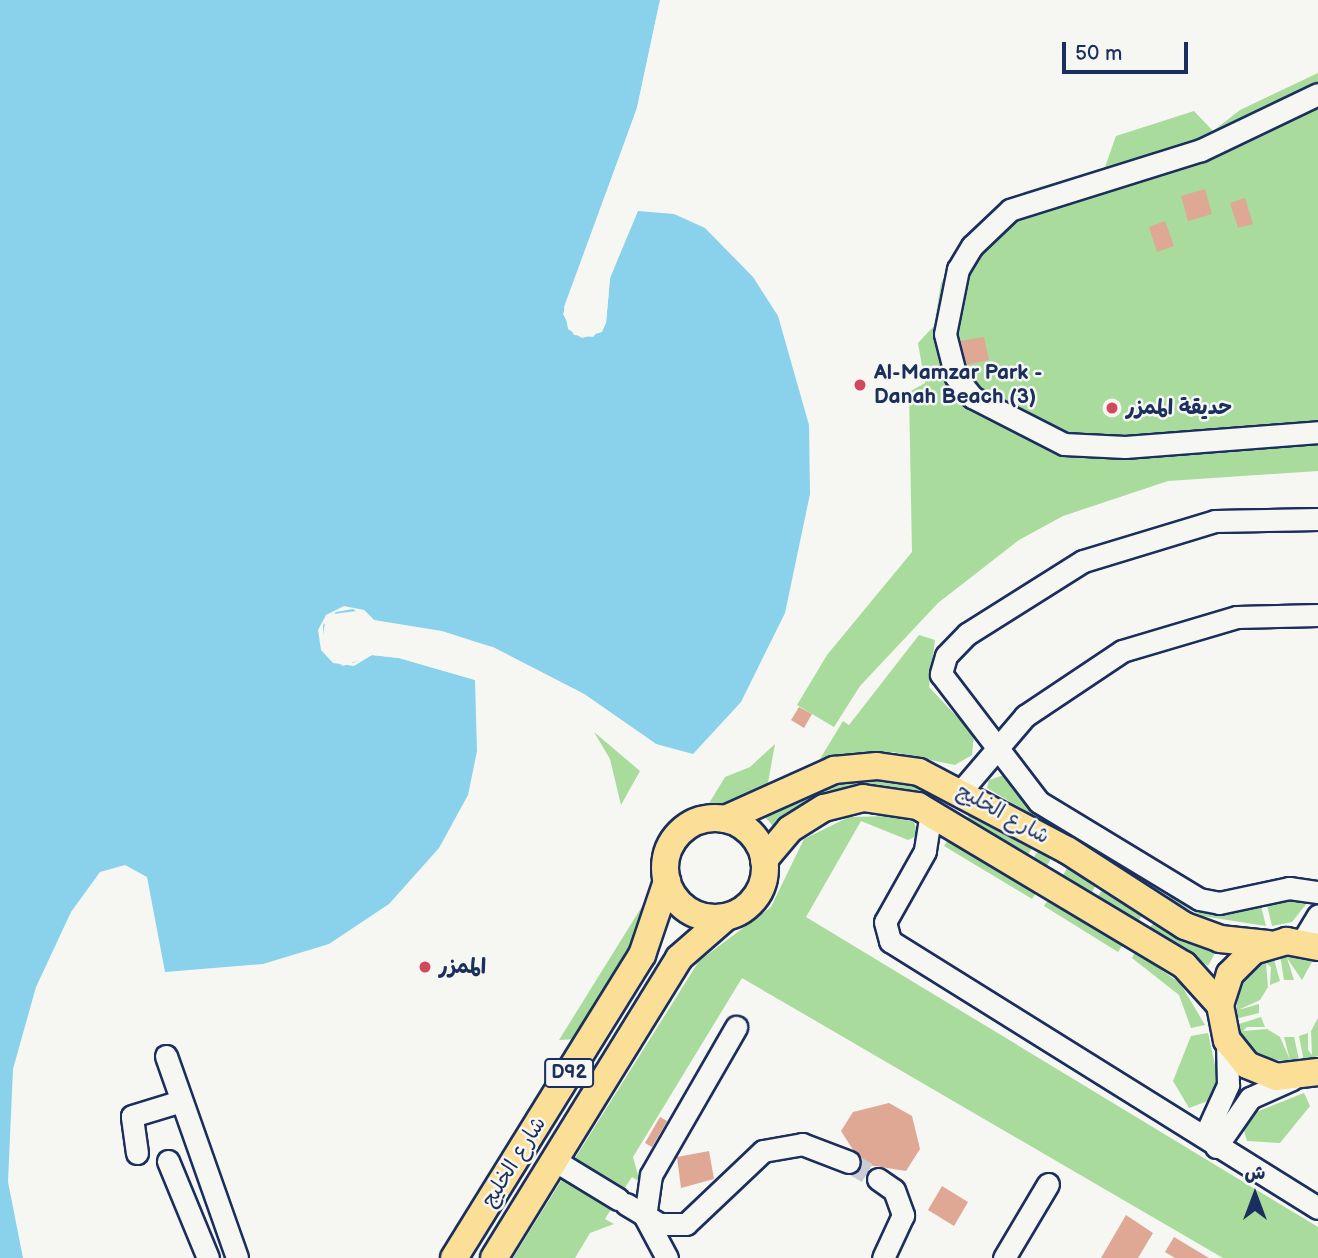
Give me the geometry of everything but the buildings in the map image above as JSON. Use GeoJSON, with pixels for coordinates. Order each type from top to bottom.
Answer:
{"type":"FeatureCollection","features":[{"type":"Feature","properties":{"kind":"main road","name":"شارع الخليج"},"geometry":{"type":"LineString","coordinates":[[725,819],[813,777],[855,767],[919,772],[961,791],[1185,926],[1220,939],[1310,945]]}},
{"type":"Feature","properties":{"kind":"main road"},"geometry":{"type":"LineString","coordinates":[[938,816],[961,791]]}},
{"type":"Feature","properties":{"kind":"main road","name":"شارع الخليج"},"geometry":{"type":"LineString","coordinates":[[764,860],[806,817],[843,802],[884,799],[938,816],[1184,965],[1220,1005]]}},
{"type":"Feature","properties":{"kind":"main road"},"geometry":{"type":"LineString","coordinates":[[725,819],[755,838],[764,860],[757,896],[726,917],[689,911],[667,881],[667,853],[683,830],[725,819]]}},
{"type":"Feature","properties":{"kind":"main road","name":"شارع الخليج"},"geometry":{"type":"LineString","coordinates":[[454,1258],[642,955],[667,881]]}},
{"type":"Feature","properties":{"kind":"main road","name":"شارع الخليج"},"geometry":{"type":"LineString","coordinates":[[494,1258],[679,958],[726,917]]}},
{"type":"Feature","properties":{"kind":"main road"},"geometry":{"type":"LineString","coordinates":[[1268,944],[1235,968],[1220,1005],[1227,1040],[1247,1065],[1292,1079],[1318,1072]]}},
{"type":"Feature","properties":{"kind":"street"},"geometry":{"type":"LineString","coordinates":[[1318,94],[1201,150],[1010,210],[989,226],[958,269],[944,334],[956,377],[972,397],[1064,444],[1125,447],[1318,432]]}},
{"type":"Feature","properties":{"kind":"street"},"geometry":{"type":"LineString","coordinates":[[1318,519],[1249,517],[1148,537],[1083,561],[994,613],[946,656],[941,674],[949,692],[998,743],[1039,802],[1199,899],[1219,903],[1289,888],[1318,892]]}},
{"type":"Feature","properties":{"kind":"street"},"geometry":{"type":"LineString","coordinates":[[961,791],[998,743],[1076,676],[1158,636],[1237,617],[1318,615]]}},
{"type":"Feature","properties":{"kind":"street"},"geometry":{"type":"LineString","coordinates":[[938,816],[925,851],[888,912],[890,941],[1209,1143],[1318,1208]]}},
{"type":"Feature","properties":{"kind":"street"},"geometry":{"type":"LineString","coordinates":[[1310,945],[1318,915]]}},
{"type":"Feature","properties":{"kind":"street"},"geometry":{"type":"LineString","coordinates":[[667,1258],[645,1217],[654,1167],[736,1027]]}},
{"type":"Feature","properties":{"kind":"street"},"geometry":{"type":"LineString","coordinates":[[1209,1143],[1225,1099],[1227,1040]]}},
{"type":"Feature","properties":{"kind":"street"},"geometry":{"type":"LineString","coordinates":[[166,1056],[231,1256]]}},
{"type":"Feature","properties":{"kind":"street"},"geometry":{"type":"LineString","coordinates":[[1209,1143],[1250,1098],[1292,1079]]}},
{"type":"Feature","properties":{"kind":"street"},"geometry":{"type":"LineString","coordinates":[[137,1153],[132,1116],[181,1101]]}},
{"type":"Feature","properties":{"kind":"street"},"geometry":{"type":"LineString","coordinates":[[554,1160],[645,1217],[686,1224],[742,1166],[775,1147],[815,1146],[849,1162]]}},
{"type":"Feature","properties":{"kind":"street"},"geometry":{"type":"LineString","coordinates":[[168,1161],[208,1258]]}},
{"type":"Feature","properties":{"kind":"street"},"geometry":{"type":"LineString","coordinates":[[878,1178],[894,1190],[903,1215],[883,1258]]}},
{"type":"Feature","properties":{"kind":"street"},"geometry":{"type":"LineString","coordinates":[[1004,1258],[1048,1184]]}},
{"type":"Feature","properties":{"kind":"green space","name":"حديقة الممزر"},"geometry":{"type":"Polygon","coordinates":[[[1318,73],[1318,471],[1168,481],[1063,516],[1019,540],[938,603],[860,686],[834,727],[797,705],[827,655],[912,552],[909,392],[925,383],[918,343],[934,326],[941,283],[969,235],[1024,192],[1105,167],[1116,136],[1194,111],[1213,131],[1240,110],[1318,73]]]}},
{"type":"Feature","properties":{"kind":"green space"},"geometry":{"type":"Polygon","coordinates":[[[919,635],[935,640],[929,687],[974,735],[972,755],[955,765],[893,752],[820,759],[843,721],[849,725],[919,635]]]}},
{"type":"Feature","properties":{"kind":"green space"},"geometry":{"type":"Polygon","coordinates":[[[594,732],[640,771],[621,805],[610,759],[594,732]]]}},
{"type":"Feature","properties":{"kind":"green space"},"geometry":{"type":"Polygon","coordinates":[[[775,744],[767,788],[736,807],[705,810],[725,777],[750,767],[775,744]]]}},
{"type":"Feature","properties":{"kind":"green space"},"geometry":{"type":"Polygon","coordinates":[[[1007,774],[1018,796],[1072,831],[1069,837],[987,788],[989,780],[1007,774]]]}},
{"type":"Feature","properties":{"kind":"green space"},"geometry":{"type":"Polygon","coordinates":[[[881,776],[938,790],[934,801],[917,794],[774,827],[765,817],[840,780],[881,776]]]}},
{"type":"Feature","properties":{"kind":"green space"},"geometry":{"type":"Polygon","coordinates":[[[972,811],[1033,847],[1027,856],[966,820],[972,811]]]}},
{"type":"Feature","properties":{"kind":"green space"},"geometry":{"type":"Polygon","coordinates":[[[892,816],[914,822],[918,835],[908,840],[861,821],[806,917],[1318,1227],[1318,1258],[1223,1258],[742,978],[633,1157],[640,1182],[632,1177],[620,1195],[572,1163],[699,961],[771,907],[804,839],[849,817],[892,816]]]}},
{"type":"Feature","properties":{"kind":"green space"},"geometry":{"type":"Polygon","coordinates":[[[948,840],[1036,893],[1032,899],[944,846],[948,840]]]}},
{"type":"Feature","properties":{"kind":"green space"},"geometry":{"type":"Polygon","coordinates":[[[1087,841],[1161,886],[1158,891],[1083,846],[1087,841]]]}},
{"type":"Feature","properties":{"kind":"green space"},"geometry":{"type":"Polygon","coordinates":[[[1042,851],[1050,859],[1042,867],[1034,859],[1042,851]]]}},
{"type":"Feature","properties":{"kind":"green space"},"geometry":{"type":"Polygon","coordinates":[[[1067,868],[1096,885],[1091,894],[1062,877],[1067,868]]]}},
{"type":"Feature","properties":{"kind":"green space"},"geometry":{"type":"Polygon","coordinates":[[[1103,889],[1143,914],[1137,923],[1096,899],[1103,889]]]}},
{"type":"Feature","properties":{"kind":"green space"},"geometry":{"type":"Polygon","coordinates":[[[1171,891],[1259,898],[1266,926],[1202,916],[1168,898],[1171,891]]]}},
{"type":"Feature","properties":{"kind":"green space"},"geometry":{"type":"Polygon","coordinates":[[[651,892],[644,927],[576,1039],[559,1040],[651,892]]]}},
{"type":"Feature","properties":{"kind":"green space"},"geometry":{"type":"Polygon","coordinates":[[[1265,897],[1311,898],[1292,922],[1272,926],[1265,897]]]}},
{"type":"Feature","properties":{"kind":"green space"},"geometry":{"type":"Polygon","coordinates":[[[1048,900],[1122,946],[1118,952],[1044,906],[1048,900]]]}},
{"type":"Feature","properties":{"kind":"green space"},"geometry":{"type":"Polygon","coordinates":[[[1155,920],[1215,953],[1208,966],[1149,929],[1155,920]]]}},
{"type":"Feature","properties":{"kind":"green space"},"geometry":{"type":"Polygon","coordinates":[[[1135,952],[1180,983],[1205,1025],[1191,1028],[1179,995],[1132,958],[1135,952]]]}},
{"type":"Feature","properties":{"kind":"green space"},"geometry":{"type":"Polygon","coordinates":[[[1291,954],[1313,960],[1302,980],[1287,958],[1294,980],[1284,980],[1280,955],[1291,954]]]}},
{"type":"Feature","properties":{"kind":"green space"},"geometry":{"type":"Polygon","coordinates":[[[1273,956],[1280,981],[1270,985],[1271,967],[1266,963],[1268,987],[1260,1000],[1238,1010],[1259,1004],[1259,1013],[1235,1019],[1240,982],[1273,956]]]}},
{"type":"Feature","properties":{"kind":"green space"},"geometry":{"type":"Polygon","coordinates":[[[1261,1017],[1265,1027],[1247,1027],[1243,1031],[1267,1029],[1280,1037],[1290,1060],[1284,1037],[1294,1037],[1300,1064],[1262,1057],[1244,1040],[1236,1025],[1261,1017]]]}},
{"type":"Feature","properties":{"kind":"green space"},"geometry":{"type":"Polygon","coordinates":[[[1318,1018],[1318,1056],[1304,1062],[1299,1036],[1308,1033],[1308,1050],[1312,1055],[1311,1031],[1318,1018]]]}},
{"type":"Feature","properties":{"kind":"green space"},"geometry":{"type":"Polygon","coordinates":[[[1208,1033],[1217,1074],[1213,1099],[1189,1108],[1173,1081],[1191,1036],[1208,1033]]]}},
{"type":"Feature","properties":{"kind":"green space"},"geometry":{"type":"Polygon","coordinates":[[[1304,1093],[1310,1106],[1280,1143],[1247,1141],[1243,1127],[1251,1114],[1304,1093]]]}},
{"type":"Feature","properties":{"kind":"green space"},"geometry":{"type":"Polygon","coordinates":[[[566,1173],[616,1201],[605,1219],[614,1224],[590,1233],[575,1258],[513,1258],[566,1173]]]}},
{"type":"Feature","properties":{"kind":"water"},"geometry":{"type":"Polygon","coordinates":[[[0,0],[660,0],[637,108],[563,314],[574,335],[593,337],[606,323],[610,278],[638,211],[674,214],[705,228],[753,277],[778,316],[809,425],[810,494],[785,613],[741,702],[693,754],[656,744],[584,694],[493,647],[374,620],[364,610],[326,615],[321,650],[343,666],[372,655],[399,658],[475,680],[477,751],[468,795],[439,848],[389,904],[329,944],[263,964],[165,972],[147,877],[125,865],[100,872],[71,912],[36,987],[13,1069],[8,1182],[23,1258],[0,1258],[0,0]]]}},
{"type":"Feature","properties":{"kind":"pier"},"geometry":{"type":"Polygon","coordinates":[[[660,0],[640,109],[567,307],[576,332],[592,334],[603,322],[607,277],[638,207],[610,278],[606,323],[602,332],[582,338],[568,329],[564,307],[637,108],[660,0]]]}},
{"type":"Feature","properties":{"kind":"pier"},"geometry":{"type":"Polygon","coordinates":[[[344,606],[364,610],[374,620],[442,631],[492,647],[584,694],[656,744],[690,758],[654,747],[582,697],[491,650],[373,623],[353,609],[336,612],[323,625],[324,648],[335,660],[353,663],[372,652],[399,654],[451,667],[479,681],[399,658],[372,655],[354,666],[333,663],[321,650],[318,630],[326,615],[344,606]]]}},
{"type":"Feature","properties":{"kind":"tunnel"},"geometry":{"type":"LineString","coordinates":[[849,1162],[878,1179]]}},
{"type":"Feature","properties":{"kind":"place","name":"Al-Mamzar Park - Danah Beach (3)"},"geometry":{"type":"Point","coordinates":[860,385]}},
{"type":"Feature","properties":{"kind":"place","name":"حديقة الممزر"},"geometry":{"type":"Point","coordinates":[1112,408]}},
{"type":"Feature","properties":{"kind":"place","name":"الممزر"},"geometry":{"type":"Point","coordinates":[425,967]}}]}
